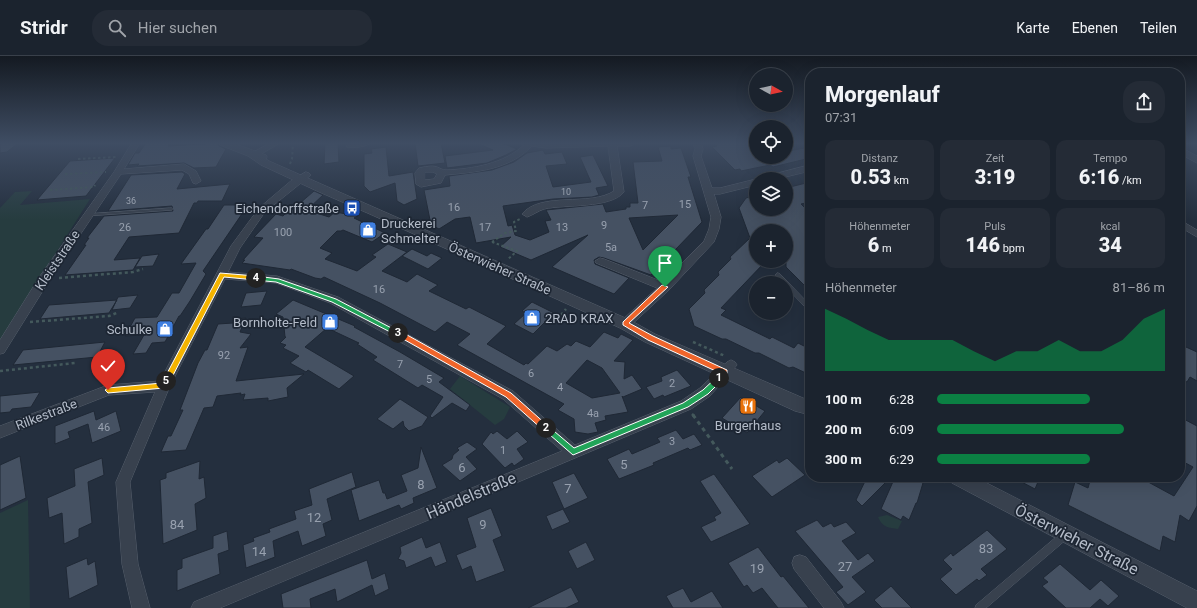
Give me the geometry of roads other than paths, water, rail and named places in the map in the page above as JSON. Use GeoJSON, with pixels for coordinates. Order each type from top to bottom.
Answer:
{"type":"FeatureCollection","features":[{"type":"Feature","properties":{"kind":"street"},"geometry":{"type":"LineString","coordinates":[[120,169],[128,169]]}},
{"type":"Feature","properties":{"kind":"street","name":"Kleiststraße"},"geometry":{"type":"LineString","coordinates":[[0,350],[44,279],[120,169]]}},
{"type":"Feature","properties":{"kind":"street"},"geometry":{"type":"LineString","coordinates":[[187,169],[193,173],[196,181]]}},
{"type":"Feature","properties":{"kind":"street","name":"Österwieher Straße"},"geometry":{"type":"LineString","coordinates":[[280,169],[307,179],[376,212],[625,324],[650,338],[793,394],[805,402]]}},
{"type":"Feature","properties":{"kind":"street"},"geometry":{"type":"LineString","coordinates":[[442,173],[472,169]]}},
{"type":"Feature","properties":{"kind":"street"},"geometry":{"type":"LineString","coordinates":[[527,214],[539,207],[593,200],[616,195],[619,192],[616,169]]}},
{"type":"Feature","properties":{"kind":"street"},"geometry":{"type":"LineString","coordinates":[[625,324],[665,287],[709,242],[714,229],[716,217],[701,169]]}},
{"type":"Feature","properties":{"kind":"street"},"geometry":{"type":"LineString","coordinates":[[793,172],[805,169]]}},
{"type":"Feature","properties":{"kind":"street"},"geometry":{"type":"LineString","coordinates":[[142,608],[130,564],[123,482],[164,386],[235,248],[262,210],[307,179]]}},
{"type":"Feature","properties":{"kind":"street"},"geometry":{"type":"LineString","coordinates":[[707,191],[720,191],[749,184]]}},
{"type":"Feature","properties":{"kind":"street"},"geometry":{"type":"LineString","coordinates":[[1185,226],[1197,234]]}},
{"type":"Feature","properties":{"kind":"street"},"geometry":{"type":"LineString","coordinates":[[600,261],[665,287]]}},
{"type":"Feature","properties":{"kind":"street"},"geometry":{"type":"LineString","coordinates":[[222,275],[277,280],[334,300],[384,325],[508,395],[573,452]]}},
{"type":"Feature","properties":{"kind":"street","name":"Österwieher Straße"},"geometry":{"type":"LineString","coordinates":[[728,369],[805,407]]}},
{"type":"Feature","properties":{"kind":"street","name":"Händelstraße"},"geometry":{"type":"LineString","coordinates":[[200,608],[686,405],[705,392],[728,369]]}},
{"type":"Feature","properties":{"kind":"street","name":"Rilkestraße"},"geometry":{"type":"LineString","coordinates":[[0,432],[108,390],[164,386]]}},
{"type":"Feature","properties":{"kind":"street","name":"Österwieher Straße"},"geometry":{"type":"LineString","coordinates":[[967,482],[1197,602]]}},
{"type":"Feature","properties":{"kind":"street"},"geometry":{"type":"LineString","coordinates":[[800,563],[835,608]]}},
{"type":"Feature","properties":{"kind":"lane"},"geometry":{"type":"LineString","coordinates":[[87,215],[170,209]]}},
{"type":"Feature","properties":{"kind":"lane"},"geometry":{"type":"LineString","coordinates":[[793,291],[805,304]]}},
{"type":"Feature","properties":{"kind":"lane"},"geometry":{"type":"LineString","coordinates":[[979,608],[1066,534]]}},
{"type":"Feature","properties":{"kind":"place","name":"Eichendorffstraße"},"geometry":{"type":"Point","coordinates":[352,208]}},
{"type":"Feature","properties":{"kind":"place","name":"Druckerei Schmelter"},"geometry":{"type":"Point","coordinates":[368,230]}},
{"type":"Feature","properties":{"kind":"place","name":"2RAD KRAX"},"geometry":{"type":"Point","coordinates":[532,318]}},
{"type":"Feature","properties":{"kind":"place","name":"Bornholte-Feld"},"geometry":{"type":"Point","coordinates":[330,322]}},
{"type":"Feature","properties":{"kind":"place","name":"Schulke"},"geometry":{"type":"Point","coordinates":[165,329]}},
{"type":"Feature","properties":{"kind":"place","name":"Burgerhaus"},"geometry":{"type":"Point","coordinates":[748,406]}}]}
